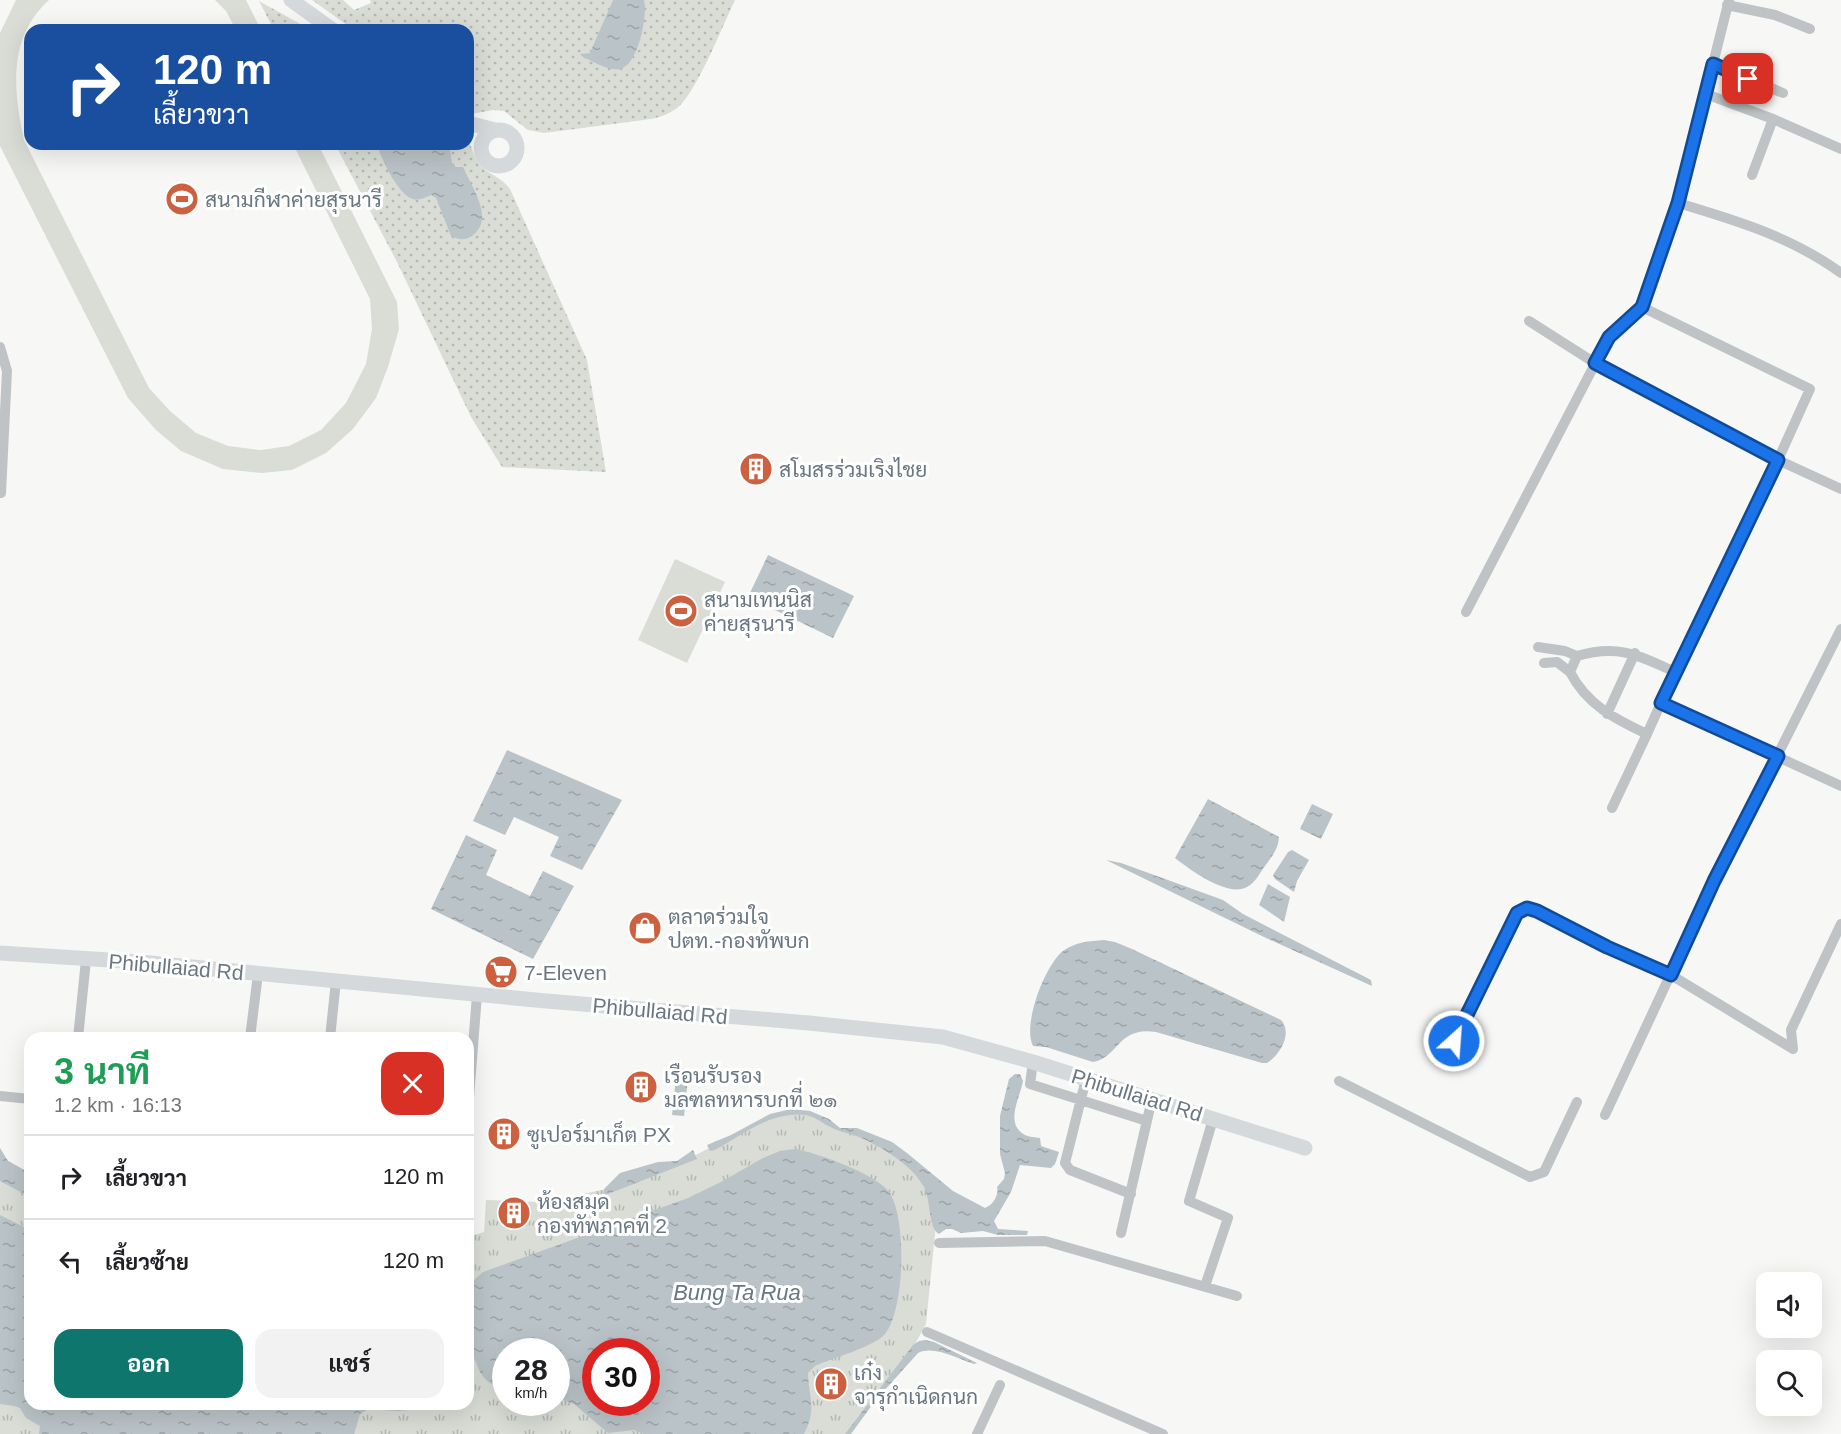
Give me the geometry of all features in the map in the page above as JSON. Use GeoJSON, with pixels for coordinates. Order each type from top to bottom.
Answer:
{"type":"FeatureCollection","features":[{"type":"Feature","properties":{"kind":"street"},"geometry":{"type":"LineString","coordinates":[[291,0],[325,24]]}},
{"type":"Feature","properties":{"kind":"street"},"geometry":{"type":"LineString","coordinates":[[1466,612],[1609,337],[1642,307],[1678,203],[1728,2],[1775,15],[1810,29]]}},
{"type":"Feature","properties":{"kind":"street"},"geometry":{"type":"LineString","coordinates":[[1713,64],[1784,93]]}},
{"type":"Feature","properties":{"kind":"street"},"geometry":{"type":"LineString","coordinates":[[1706,94],[1773,119],[1841,149]]}},
{"type":"Feature","properties":{"kind":"street"},"geometry":{"type":"LineString","coordinates":[[1752,175],[1773,119]]}},
{"type":"Feature","properties":{"kind":"street"},"geometry":{"type":"LineString","coordinates":[[474,125],[506,131],[515,138],[517,150],[512,161],[500,166],[494,165],[484,158],[481,147],[474,137]]}},
{"type":"Feature","properties":{"kind":"street"},"geometry":{"type":"LineString","coordinates":[[481,147],[485,136],[495,130]]}},
{"type":"Feature","properties":{"kind":"street"},"geometry":{"type":"LineString","coordinates":[[1678,203],[1737,220],[1776,236],[1810,253],[1841,273]]}},
{"type":"Feature","properties":{"kind":"street"},"geometry":{"type":"LineString","coordinates":[[1612,808],[1810,389],[1642,307]]}},
{"type":"Feature","properties":{"kind":"street"},"geometry":{"type":"LineString","coordinates":[[1529,321],[1595,363],[1778,460],[1841,489]]}},
{"type":"Feature","properties":{"kind":"street"},"geometry":{"type":"LineString","coordinates":[[0,347],[7,371],[2,434],[1,493]]}},
{"type":"Feature","properties":{"kind":"street"},"geometry":{"type":"LineString","coordinates":[[1605,1116],[1714,881],[1841,629]]}},
{"type":"Feature","properties":{"kind":"street"},"geometry":{"type":"LineString","coordinates":[[1538,647],[1565,651],[1577,656],[1597,650],[1635,653],[1675,672]]}},
{"type":"Feature","properties":{"kind":"street"},"geometry":{"type":"LineString","coordinates":[[1607,714],[1635,653]]}},
{"type":"Feature","properties":{"kind":"street"},"geometry":{"type":"LineString","coordinates":[[1570,672],[1577,656]]}},
{"type":"Feature","properties":{"kind":"street"},"geometry":{"type":"LineString","coordinates":[[1544,663],[1557,662],[1570,672],[1585,696],[1607,714],[1647,734]]}},
{"type":"Feature","properties":{"kind":"street"},"geometry":{"type":"LineString","coordinates":[[1661,703],[1841,786]]}},
{"type":"Feature","properties":{"kind":"street"},"geometry":{"type":"LineString","coordinates":[[1454,1041],[1517,913],[1527,908],[1671,975],[1793,1049],[1791,1030],[1841,923]]}},
{"type":"Feature","properties":{"kind":"street","name":"Phibullaiad Rd"},"geometry":{"type":"LineString","coordinates":[[0,953],[140,962],[943,1037],[1033,1062],[1305,1148]]}},
{"type":"Feature","properties":{"kind":"street"},"geometry":{"type":"LineString","coordinates":[[79,1032],[86,960]]}},
{"type":"Feature","properties":{"kind":"street"},"geometry":{"type":"LineString","coordinates":[[251,1032],[258,974]]}},
{"type":"Feature","properties":{"kind":"street"},"geometry":{"type":"LineString","coordinates":[[331,1032],[336,981]]}},
{"type":"Feature","properties":{"kind":"street"},"geometry":{"type":"LineString","coordinates":[[474,1032],[477,995]]}},
{"type":"Feature","properties":{"kind":"street"},"geometry":{"type":"LineString","coordinates":[[1033,1062],[1030,1084],[1147,1121]]}},
{"type":"Feature","properties":{"kind":"street"},"geometry":{"type":"LineString","coordinates":[[1086,1079],[1065,1163],[1070,1170],[1131,1194]]}},
{"type":"Feature","properties":{"kind":"street"},"geometry":{"type":"LineString","coordinates":[[1339,1082],[1530,1178],[1544,1172],[1577,1102]]}},
{"type":"Feature","properties":{"kind":"street"},"geometry":{"type":"LineString","coordinates":[[0,1096],[24,1098]]}},
{"type":"Feature","properties":{"kind":"street"},"geometry":{"type":"LineString","coordinates":[[1121,1233],[1152,1099]]}},
{"type":"Feature","properties":{"kind":"street"},"geometry":{"type":"LineString","coordinates":[[1205,1286],[1228,1218],[1189,1201],[1213,1119]]}},
{"type":"Feature","properties":{"kind":"street"},"geometry":{"type":"LineString","coordinates":[[939,1243],[1045,1241],[1237,1296]]}},
{"type":"Feature","properties":{"kind":"street"},"geometry":{"type":"LineString","coordinates":[[927,1332],[1163,1434]]}},
{"type":"Feature","properties":{"kind":"street"},"geometry":{"type":"LineString","coordinates":[[977,1434],[1000,1385]]}},
{"type":"Feature","properties":{"kind":"green space"},"geometry":{"type":"Polygon","coordinates":[[[16,0],[49,0],[30,24],[24,24],[24,36],[17,65],[16,83],[24,150],[29,150],[149,388],[170,411],[196,433],[228,446],[261,450],[289,446],[321,430],[346,403],[366,364],[372,329],[370,299],[296,150],[321,150],[397,302],[399,329],[376,398],[353,429],[326,453],[292,470],[262,473],[223,469],[181,451],[156,430],[128,398],[0,146],[0,33],[16,0]]]}},
{"type":"Feature","properties":{"kind":"green space"},"geometry":{"type":"Polygon","coordinates":[[[215,0],[246,0],[258,24],[233,24],[226,11],[215,0]]]}},
{"type":"Feature","properties":{"kind":"green space"},"geometry":{"type":"Polygon","coordinates":[[[312,0],[343,0],[354,10],[371,3],[370,0],[735,0],[701,74],[677,108],[651,119],[544,133],[528,130],[504,111],[493,110],[474,113],[474,24],[346,24],[312,0]]]}},
{"type":"Feature","properties":{"kind":"green space"},"geometry":{"type":"Polygon","coordinates":[[[259,1],[300,24],[271,24],[259,1]]]}},
{"type":"Feature","properties":{"kind":"green space"},"geometry":{"type":"Polygon","coordinates":[[[338,150],[472,150],[479,164],[510,189],[587,360],[606,472],[502,467],[471,417],[397,262],[338,150]]]}},
{"type":"Feature","properties":{"kind":"green space","name":"สนามเทนนิส ค่ายสุรนารี"},"geometry":{"type":"Polygon","coordinates":[[[675,559],[725,582],[687,663],[638,640],[675,559]]]}},
{"type":"Feature","properties":{"kind":"green space","name":"Bung Ta Rua"},"geometry":{"type":"Polygon","coordinates":[[[782,1113],[816,1115],[840,1129],[886,1145],[929,1188],[936,1224],[926,1324],[909,1355],[848,1434],[0,1434],[0,1176],[24,1189],[24,1410],[474,1410],[474,1235],[484,1232],[486,1200],[542,1202],[612,1188],[692,1157],[759,1122],[782,1113]]]}},
{"type":"Feature","properties":{"kind":"water"},"geometry":{"type":"Polygon","coordinates":[[[613,0],[644,0],[645,7],[643,28],[637,50],[626,66],[620,69],[601,66],[580,54],[590,53],[613,0]]]}},
{"type":"Feature","properties":{"kind":"water"},"geometry":{"type":"Polygon","coordinates":[[[379,150],[450,150],[452,164],[456,167],[463,167],[477,195],[482,212],[479,228],[465,239],[451,236],[436,198],[431,195],[415,199],[407,196],[396,184],[379,150]]]}},
{"type":"Feature","properties":{"kind":"water"},"geometry":{"type":"Polygon","coordinates":[[[768,555],[854,596],[833,638],[748,597],[768,555]]]}},
{"type":"Feature","properties":{"kind":"water"},"geometry":{"type":"Polygon","coordinates":[[[507,750],[622,800],[582,870],[550,856],[559,837],[514,817],[505,835],[473,821],[507,750]]]}},
{"type":"Feature","properties":{"kind":"water"},"geometry":{"type":"Polygon","coordinates":[[[1208,799],[1279,837],[1272,856],[1255,880],[1247,887],[1230,889],[1220,886],[1175,858],[1208,799]]]}},
{"type":"Feature","properties":{"kind":"water"},"geometry":{"type":"Polygon","coordinates":[[[1312,804],[1333,814],[1321,839],[1300,829],[1312,804]]]}},
{"type":"Feature","properties":{"kind":"water"},"geometry":{"type":"Polygon","coordinates":[[[466,835],[497,850],[486,875],[530,896],[543,871],[574,886],[533,959],[431,909],[466,835]]]}},
{"type":"Feature","properties":{"kind":"water"},"geometry":{"type":"Polygon","coordinates":[[[1292,850],[1309,860],[1297,881],[1294,892],[1275,879],[1273,875],[1288,852],[1292,850]]]}},
{"type":"Feature","properties":{"kind":"water"},"geometry":{"type":"Polygon","coordinates":[[[1106,860],[1121,863],[1223,900],[1243,914],[1371,980],[1372,986],[1264,937],[1106,860]]]}},
{"type":"Feature","properties":{"kind":"water"},"geometry":{"type":"Polygon","coordinates":[[[1268,884],[1290,897],[1284,922],[1259,905],[1268,884]]]}},
{"type":"Feature","properties":{"kind":"water"},"geometry":{"type":"Polygon","coordinates":[[[1104,940],[1132,949],[1281,1020],[1286,1031],[1280,1049],[1267,1063],[1262,1063],[1156,1032],[1143,1031],[1134,1033],[1102,1059],[1093,1062],[1046,1047],[1033,1046],[1030,1036],[1033,1010],[1043,982],[1056,958],[1072,946],[1104,940]]]}},
{"type":"Feature","properties":{"kind":"water"},"geometry":{"type":"Polygon","coordinates":[[[677,1068],[689,1069],[684,1116],[672,1115],[677,1068]]]}},
{"type":"Feature","properties":{"kind":"water"},"geometry":{"type":"Polygon","coordinates":[[[1015,1074],[1020,1074],[1023,1081],[1015,1110],[1015,1124],[1025,1135],[1040,1138],[1041,1146],[1059,1152],[1051,1168],[1020,1165],[1011,1192],[994,1221],[998,1229],[1028,1231],[1027,1235],[998,1235],[983,1231],[961,1233],[952,1229],[946,1229],[939,1234],[935,1231],[931,1220],[924,1187],[912,1171],[887,1151],[868,1141],[837,1130],[811,1116],[798,1114],[780,1117],[760,1124],[715,1150],[710,1151],[707,1145],[770,1114],[791,1109],[810,1111],[829,1119],[840,1128],[857,1128],[892,1142],[953,1191],[985,1208],[995,1199],[997,1187],[1004,1179],[1005,1173],[1000,1154],[1000,1116],[1009,1079],[1015,1074]]]}},
{"type":"Feature","properties":{"kind":"water"},"geometry":{"type":"Polygon","coordinates":[[[0,1148],[8,1161],[24,1170],[24,1194],[0,1181],[0,1148]]]}},
{"type":"Feature","properties":{"kind":"water","name":"Bung Ta Rua"},"geometry":{"type":"Polygon","coordinates":[[[794,1149],[816,1154],[872,1178],[889,1192],[895,1204],[899,1221],[901,1263],[897,1305],[892,1322],[880,1339],[815,1366],[808,1373],[811,1410],[804,1434],[644,1434],[634,1430],[608,1433],[588,1416],[660,1416],[660,1338],[582,1338],[582,1411],[570,1403],[570,1338],[492,1338],[492,1384],[484,1378],[474,1354],[474,1280],[483,1272],[688,1198],[763,1158],[780,1151],[794,1149]]]}},
{"type":"Feature","properties":{"kind":"water"},"geometry":{"type":"Polygon","coordinates":[[[693,1150],[697,1159],[603,1196],[604,1189],[620,1173],[658,1162],[677,1161],[693,1150]]]}},
{"type":"Feature","properties":{"kind":"water"},"geometry":{"type":"Polygon","coordinates":[[[0,1215],[24,1227],[24,1410],[366,1410],[360,1414],[354,1434],[39,1434],[40,1426],[26,1418],[20,1408],[0,1404],[0,1215]]]}},
{"type":"Feature","properties":{"kind":"water"},"geometry":{"type":"Polygon","coordinates":[[[925,1340],[934,1342],[977,1363],[939,1352],[918,1353],[875,1401],[851,1434],[845,1434],[913,1345],[925,1340]]]}},
{"type":"Feature","properties":{"kind":"place","name":"สนามกีฬาค่ายสุรนารี"},"geometry":{"type":"Point","coordinates":[182,199]}},
{"type":"Feature","properties":{"kind":"place","name":"สโมสรร่วมเริงไชย"},"geometry":{"type":"Point","coordinates":[756,469]}},
{"type":"Feature","properties":{"kind":"place","name":"สนามเทนนิส ค่ายสุรนารี"},"geometry":{"type":"Point","coordinates":[681,611]}},
{"type":"Feature","properties":{"kind":"place","name":"ตลาดร่วมใจ ปตท.-กองทัพบก"},"geometry":{"type":"Point","coordinates":[645,928]}},
{"type":"Feature","properties":{"kind":"place","name":"7-Eleven"},"geometry":{"type":"Point","coordinates":[501,972]}},
{"type":"Feature","properties":{"kind":"place","name":"เรือนรับรอง มลฑลทหารบกที่ ๒๑"},"geometry":{"type":"Point","coordinates":[641,1087]}},
{"type":"Feature","properties":{"kind":"place","name":"ซูเปอร์มาเก็ต PX"},"geometry":{"type":"Point","coordinates":[504,1134]}},
{"type":"Feature","properties":{"kind":"place","name":"ห้องสมุด กองทัพภาคที่ 2"},"geometry":{"type":"Point","coordinates":[514,1213]}},
{"type":"Feature","properties":{"kind":"place","name":"เก๋ง จารุกำเนิดกนก"},"geometry":{"type":"Point","coordinates":[831,1384]}},
{"type":"Feature","properties":{"kind":"route"},"geometry":{"type":"LineString","coordinates":[[1454,1041],[1517,913],[1527,908],[1671,975],[1714,881],[1778,756],[1661,703],[1778,460],[1595,363],[1609,337],[1642,307],[1678,203],[1713,64],[1748,79]]}}]}
